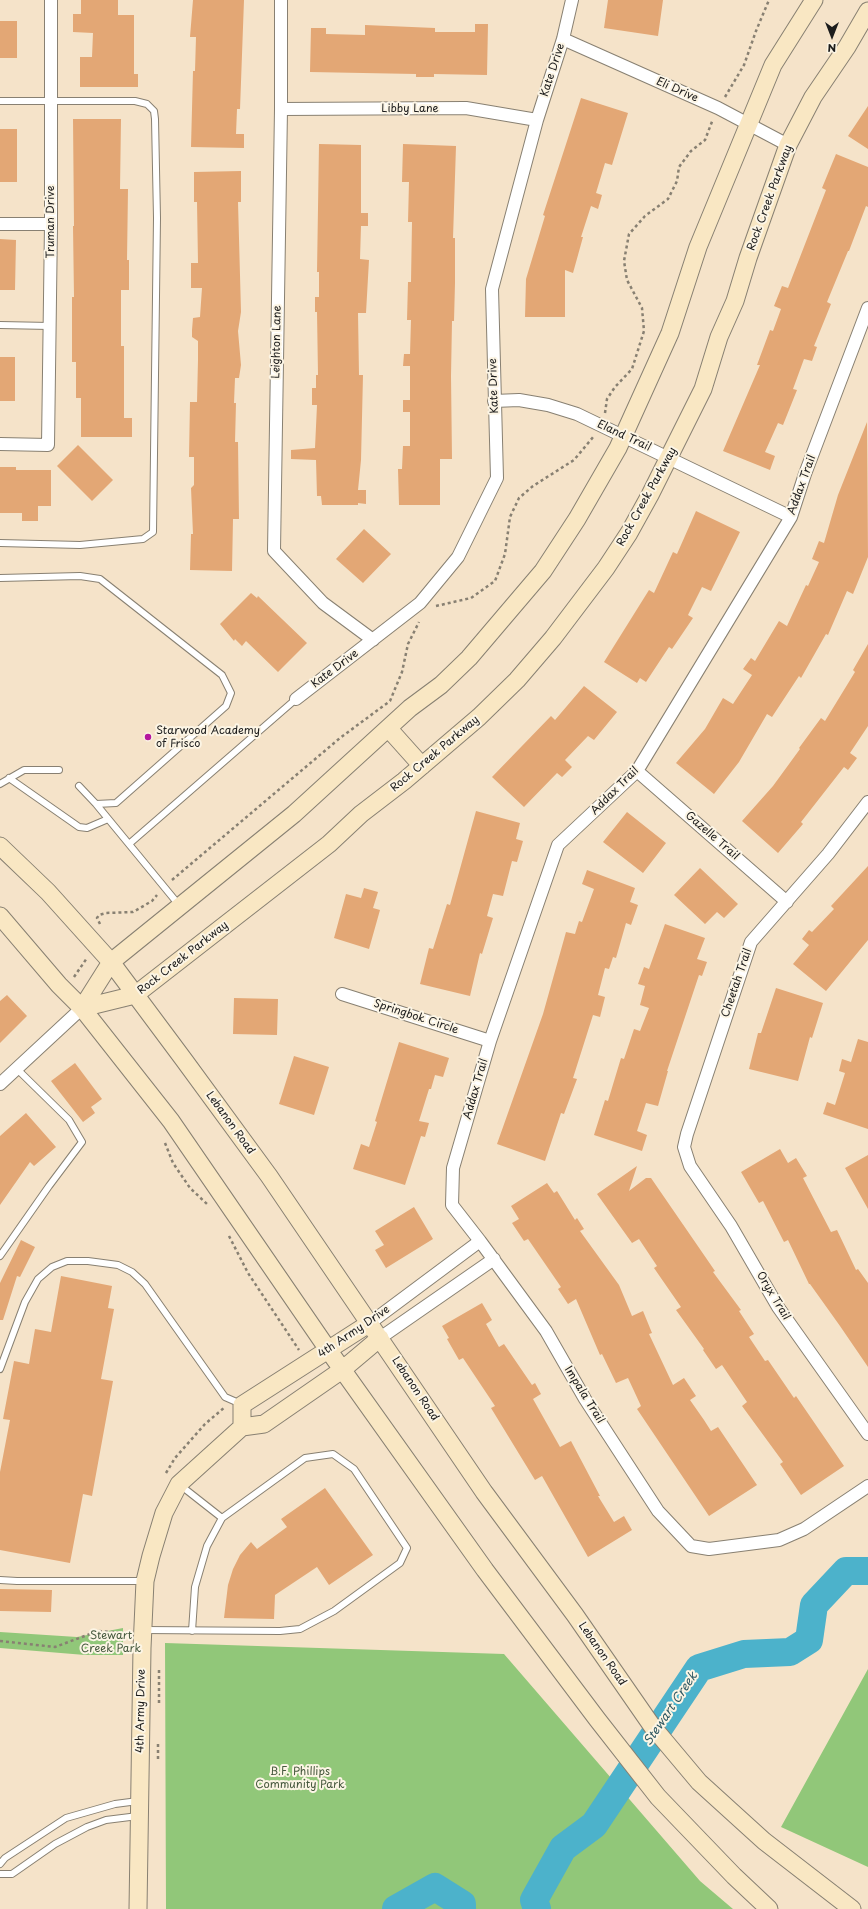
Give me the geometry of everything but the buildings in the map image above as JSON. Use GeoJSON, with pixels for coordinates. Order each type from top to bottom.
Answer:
{"type":"FeatureCollection","features":[{"type":"Feature","properties":{"kind":"street","name":"Truman Drive"},"geometry":{"type":"LineString","coordinates":[[0,444],[48,445],[51,224],[51,0]]}},
{"type":"Feature","properties":{"kind":"street","name":"Leighton Lane"},"geometry":{"type":"LineString","coordinates":[[281,0],[281,110],[274,551],[323,603],[373,640]]}},
{"type":"Feature","properties":{"kind":"street","name":"Kate Drive"},"geometry":{"type":"LineString","coordinates":[[296,698],[420,603],[458,557],[497,478],[492,289],[537,120],[563,40],[572,0]]}},
{"type":"Feature","properties":{"kind":"street"},"geometry":{"type":"LineString","coordinates":[[0,1084],[82,1008],[111,962],[294,814],[410,708],[441,684],[469,658],[543,571],[577,519],[618,448],[670,333],[698,247],[750,125],[773,65],[814,0]]}},
{"type":"Feature","properties":{"kind":"street","name":"Rock Creek Parkway"},"geometry":{"type":"LineString","coordinates":[[82,1008],[136,995],[329,844],[361,814],[422,766],[479,717],[517,680],[554,638],[606,568],[629,533],[669,457],[702,389],[719,337],[736,301],[748,258],[788,145],[813,97],[868,11]]}},
{"type":"Feature","properties":{"kind":"street","name":"Eli Drive"},"geometry":{"type":"LineString","coordinates":[[563,40],[718,108],[788,145]]}},
{"type":"Feature","properties":{"kind":"street","name":"Libby Lane"},"geometry":{"type":"LineString","coordinates":[[281,110],[466,108],[537,120]]}},
{"type":"Feature","properties":{"kind":"street"},"geometry":{"type":"LineString","coordinates":[[0,224],[51,224]]}},
{"type":"Feature","properties":{"kind":"street","name":"Addax Trail"},"geometry":{"type":"LineString","coordinates":[[480,1241],[452,1205],[453,1168],[490,1041],[558,845],[638,771],[791,517],[805,474],[868,308]]}},
{"type":"Feature","properties":{"kind":"street","name":"Eland Trail"},"geometry":{"type":"LineString","coordinates":[[494,401],[519,400],[548,405],[577,414],[624,435],[791,517]]}},
{"type":"Feature","properties":{"kind":"street"},"geometry":{"type":"LineString","coordinates":[[388,728],[422,766]]}},
{"type":"Feature","properties":{"kind":"street","name":"Gazelle Trail"},"geometry":{"type":"LineString","coordinates":[[638,771],[787,902]]}},
{"type":"Feature","properties":{"kind":"street","name":"Cheetah Trail"},"geometry":{"type":"LineString","coordinates":[[686,1153],[684,1147],[687,1134],[749,947],[754,937],[787,902],[828,854],[868,802]]}},
{"type":"Feature","properties":{"kind":"street","name":"Lebanon Road"},"geometry":{"type":"LineString","coordinates":[[0,846],[48,892],[111,962],[136,995],[269,1176],[484,1492],[575,1615],[652,1726],[699,1782],[764,1841],[852,1909]]}},
{"type":"Feature","properties":{"kind":"street"},"geometry":{"type":"LineString","coordinates":[[0,916],[65,991],[82,1008],[172,1121],[342,1370],[485,1570],[658,1797],[734,1876],[769,1909]]}},
{"type":"Feature","properties":{"kind":"street","name":"Springbok Circle"},"geometry":{"type":"LineString","coordinates":[[342,994],[490,1041]]}},
{"type":"Feature","properties":{"kind":"street","name":"Oryx Trail"},"geometry":{"type":"LineString","coordinates":[[686,1153],[694,1172],[735,1232],[778,1307],[868,1434]]}},
{"type":"Feature","properties":{"kind":"street","name":"4th Army Drive"},"geometry":{"type":"LineString","coordinates":[[238,1403],[329,1351],[370,1323],[480,1241]]}},
{"type":"Feature","properties":{"kind":"street","name":"Impala Trail"},"geometry":{"type":"LineString","coordinates":[[480,1241],[546,1331],[585,1398],[658,1511],[691,1546],[709,1549],[779,1540],[804,1530],[868,1486]]}},
{"type":"Feature","properties":{"kind":"street","name":"4th Army Drive"},"geometry":{"type":"LineString","coordinates":[[138,1909],[140,1809],[135,1627],[151,1556],[164,1513],[171,1480],[242,1427],[264,1424],[342,1370],[380,1338],[494,1259]]}},
{"type":"Feature","properties":{"kind":"street"},"geometry":{"type":"LineString","coordinates":[[238,1403],[242,1427]]}},
{"type":"Feature","properties":{"kind":"lane"},"geometry":{"type":"LineString","coordinates":[[0,101],[135,101],[147,104],[154,111],[155,119],[157,218],[153,532],[143,539],[80,544],[0,543]]}},
{"type":"Feature","properties":{"kind":"lane"},"geometry":{"type":"LineString","coordinates":[[0,325],[50,326]]}},
{"type":"Feature","properties":{"kind":"lane"},"geometry":{"type":"LineString","coordinates":[[0,578],[80,576],[100,579],[222,676],[231,693],[226,706],[116,803],[96,804]]}},
{"type":"Feature","properties":{"kind":"lane"},"geometry":{"type":"LineString","coordinates":[[129,844],[296,698]]}},
{"type":"Feature","properties":{"kind":"lane"},"geometry":{"type":"LineString","coordinates":[[0,784],[24,770],[59,770]]}},
{"type":"Feature","properties":{"kind":"lane"},"geometry":{"type":"LineString","coordinates":[[9,778],[78,827],[88,828],[108,819]]}},
{"type":"Feature","properties":{"kind":"lane"},"geometry":{"type":"LineString","coordinates":[[79,786],[96,804],[180,906]]}},
{"type":"Feature","properties":{"kind":"lane"},"geometry":{"type":"LineString","coordinates":[[0,1256],[82,1142],[69,1120],[17,1069]]}},
{"type":"Feature","properties":{"kind":"lane"},"geometry":{"type":"LineString","coordinates":[[0,1369],[25,1302],[38,1279],[52,1267],[67,1261],[88,1261],[118,1265],[132,1272],[145,1284],[225,1397],[238,1403]]}},
{"type":"Feature","properties":{"kind":"lane"},"geometry":{"type":"LineString","coordinates":[[135,1627],[192,1631],[280,1631],[300,1629],[334,1611],[400,1563],[407,1548],[354,1468],[333,1454],[305,1458],[222,1518],[207,1546],[195,1586],[192,1631]]}},
{"type":"Feature","properties":{"kind":"lane"},"geometry":{"type":"LineString","coordinates":[[171,1480],[222,1518]]}},
{"type":"Feature","properties":{"kind":"lane"},"geometry":{"type":"LineString","coordinates":[[0,1580],[145,1581]]}},
{"type":"Feature","properties":{"kind":"lane"},"geometry":{"type":"LineString","coordinates":[[0,1864],[5,1858],[66,1818],[114,1804],[140,1809]]}},
{"type":"Feature","properties":{"kind":"lane"},"geometry":{"type":"LineString","coordinates":[[0,1874],[12,1874],[54,1844],[87,1827],[140,1809]]}},
{"type":"Feature","properties":{"kind":"path"},"geometry":{"type":"LineString","coordinates":[[727,94],[744,65],[756,31],[770,0]]}},
{"type":"Feature","properties":{"kind":"path"},"geometry":{"type":"LineString","coordinates":[[433,610],[437,605],[471,598],[495,581],[506,554],[510,517],[520,498],[533,486],[574,460],[592,440],[606,410],[607,399],[615,387],[632,369],[644,331],[642,308],[628,280],[624,261],[629,234],[645,216],[668,199],[676,180],[679,167],[691,151],[705,140],[718,108]]}},
{"type":"Feature","properties":{"kind":"path"},"geometry":{"type":"LineString","coordinates":[[65,991],[105,931],[97,918],[99,915],[106,913],[133,912],[152,901],[164,887],[340,738],[390,701],[402,672],[408,644],[423,618]]}},
{"type":"Feature","properties":{"kind":"path"},"geometry":{"type":"LineString","coordinates":[[164,1140],[173,1163],[190,1188],[211,1209]]}},
{"type":"Feature","properties":{"kind":"path"},"geometry":{"type":"LineString","coordinates":[[227,1232],[248,1273],[299,1350],[293,1355]]}},
{"type":"Feature","properties":{"kind":"path"},"geometry":{"type":"LineString","coordinates":[[171,1480],[175,1458],[205,1424],[238,1403]]}},
{"type":"Feature","properties":{"kind":"path"},"geometry":{"type":"LineString","coordinates":[[0,1641],[55,1647],[98,1631],[127,1633],[135,1627]]}},
{"type":"Feature","properties":{"kind":"green space","name":"Stewart Creek Park"},"geometry":{"type":"Polygon","coordinates":[[[123,1628],[123,1655],[85,1655],[0,1648],[0,1632],[77,1637],[123,1628]]]}},
{"type":"Feature","properties":{"kind":"green space","name":"B.F. Phillips Community Park"},"geometry":{"type":"Polygon","coordinates":[[[165,1643],[504,1654],[700,1881],[733,1909],[166,1909],[165,1643]]]}},
{"type":"Feature","properties":{"kind":"green space"},"geometry":{"type":"Polygon","coordinates":[[[868,1669],[868,1867],[781,1827],[868,1669]]]}},
{"type":"Feature","properties":{"kind":"waterway","name":"Stewart Creek"},"geometry":{"type":"LineString","coordinates":[[537,1909],[534,1900],[563,1848],[594,1825],[699,1668],[744,1654],[790,1652],[809,1640],[814,1605],[846,1571],[868,1571]]}},
{"type":"Feature","properties":{"kind":"waterway","name":"Stewart Creek"},"geometry":{"type":"LineString","coordinates":[[396,1909],[435,1887],[462,1904],[462,1909]]}},
{"type":"Feature","properties":{"kind":"place","name":"Starwood Academy of Frisco"},"geometry":{"type":"Point","coordinates":[148,737]}}]}
